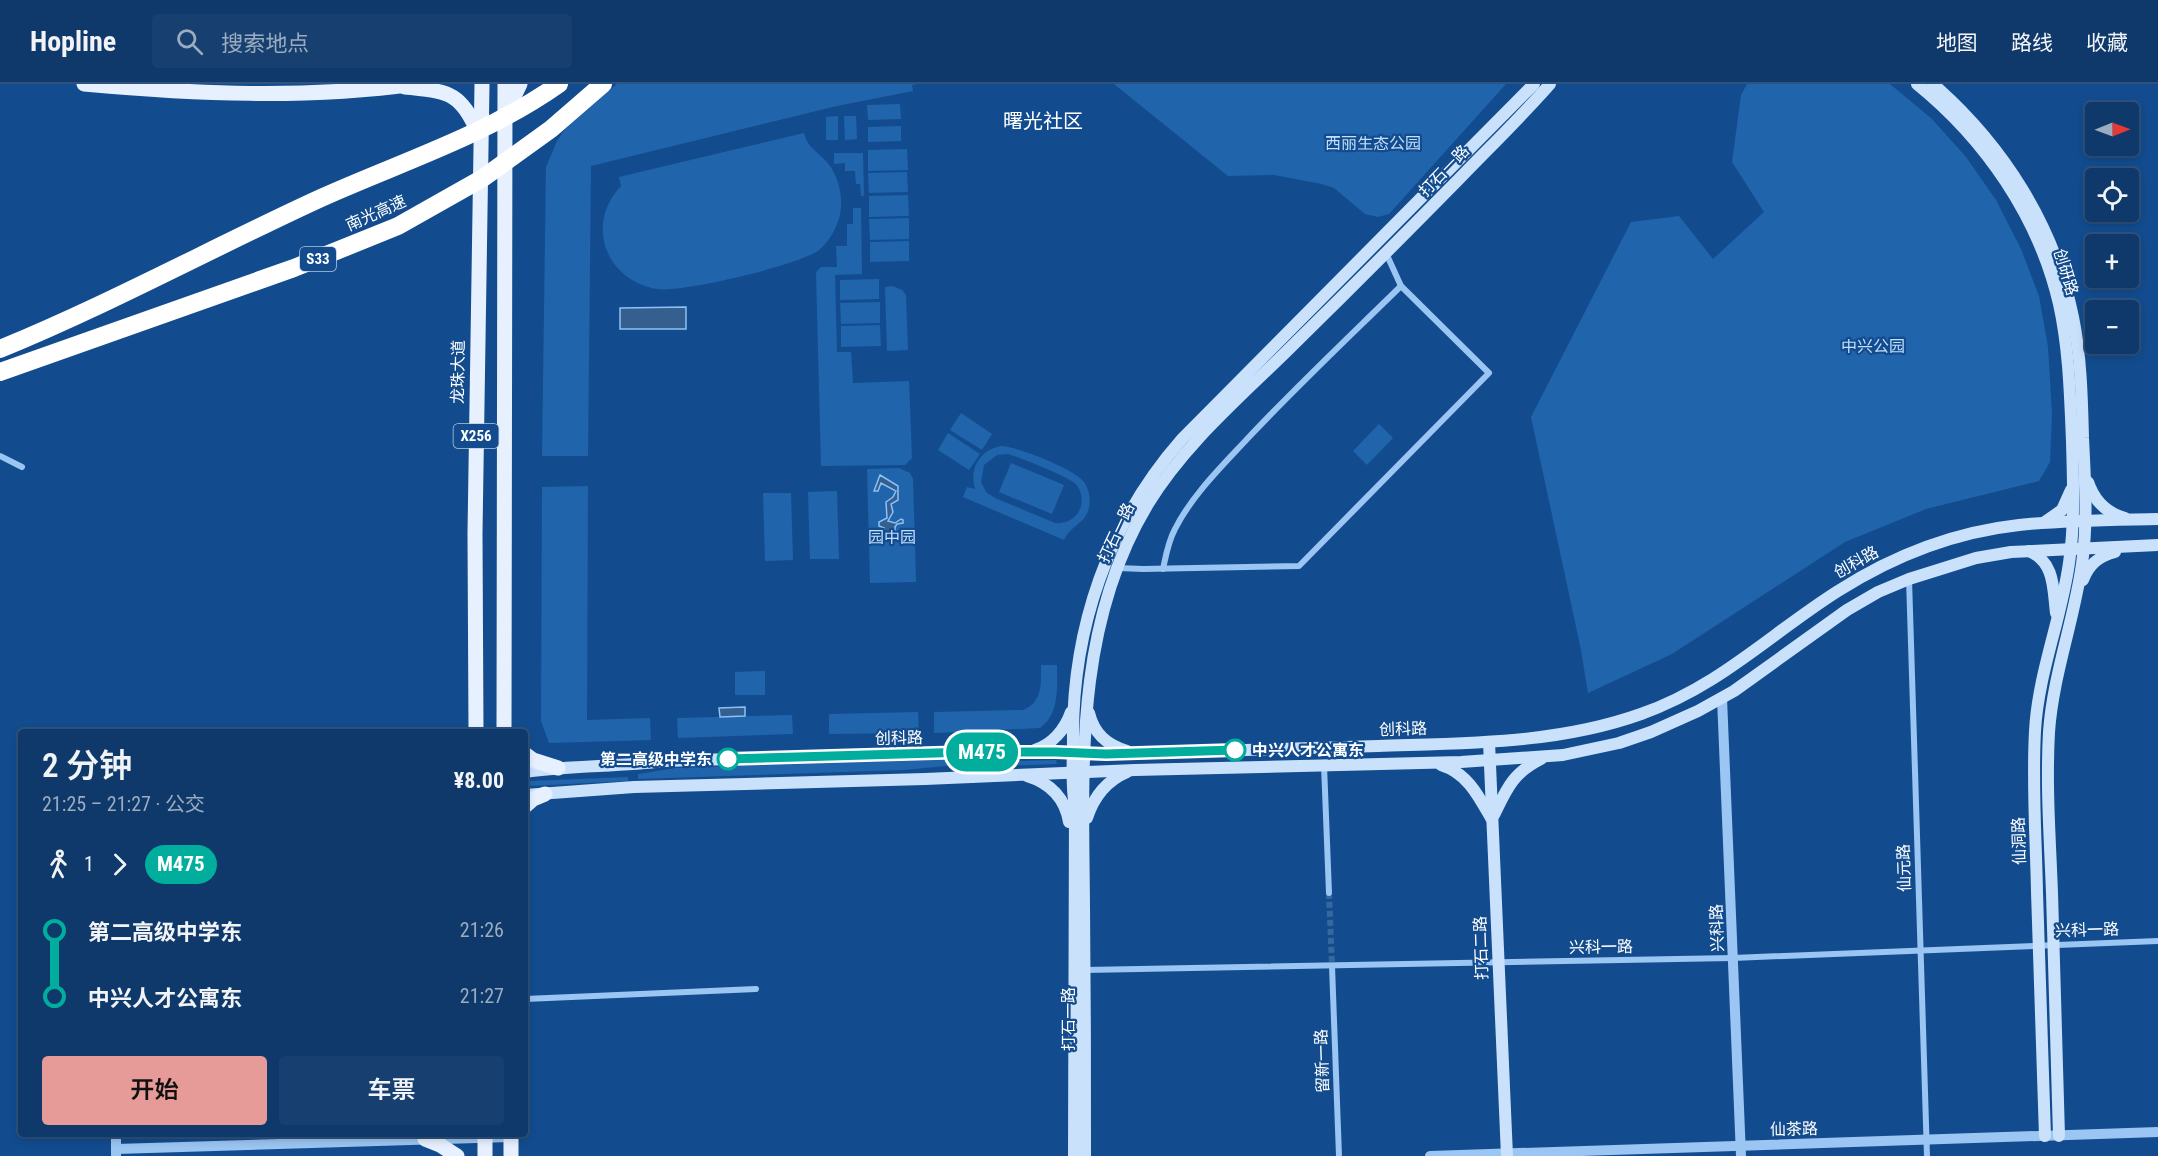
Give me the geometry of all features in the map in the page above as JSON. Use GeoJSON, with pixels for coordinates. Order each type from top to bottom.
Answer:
{"type":"FeatureCollection","features":[{"type":"Feature","properties":{"kind":"highway"},"geometry":{"type":"LineString","coordinates":[[0,349],[175,270],[320,199],[488,127],[559,84]]}},
{"type":"Feature","properties":{"kind":"highway","name":"南光高速"},"geometry":{"type":"LineString","coordinates":[[0,372],[294,268],[398,226],[463,191],[490,173],[551,129],[603,84]]}},
{"type":"Feature","properties":{"kind":"main road","name":"X256"},"geometry":{"type":"LineString","coordinates":[[84,84],[202,93],[416,84]]}},
{"type":"Feature","properties":{"kind":"main road","name":"龙珠大道"},"geometry":{"type":"LineString","coordinates":[[475,728],[476,429],[482,84]]}},
{"type":"Feature","properties":{"kind":"main road","name":"X256"},"geometry":{"type":"LineString","coordinates":[[504,729],[506,84]]}},
{"type":"Feature","properties":{"kind":"main road"},"geometry":{"type":"LineString","coordinates":[[505,137],[509,103],[520,84]]}},
{"type":"Feature","properties":{"kind":"main road","name":"打石一路"},"geometry":{"type":"LineString","coordinates":[[1079,754],[1073,703],[1083,633],[1104,563],[1128,514],[1169,453],[1534,84]]}},
{"type":"Feature","properties":{"kind":"main road","name":"打石一路"},"geometry":{"type":"LineString","coordinates":[[1085,1156],[1084,831],[1078,772],[1096,635],[1117,568],[1147,505],[1182,456],[1386,253],[1550,84]]}},
{"type":"Feature","properties":{"kind":"main road","name":"创研路"},"geometry":{"type":"LineString","coordinates":[[1917,84],[1954,117],[1995,166],[2014,194],[2039,243],[2058,302],[2065,336],[2071,408],[2073,483],[2079,522]]}},
{"type":"Feature","properties":{"kind":"main road","name":"创研路"},"geometry":{"type":"LineString","coordinates":[[1933,84],[1993,144],[2023,190],[2053,250],[2065,285],[2075,328],[2082,408],[2084,463],[2077,549]]}},
{"type":"Feature","properties":{"kind":"main road","name":"X256"},"geometry":{"type":"LineString","coordinates":[[399,86],[438,90],[454,97],[465,107],[481,140]]}},
{"type":"Feature","properties":{"kind":"main road"},"geometry":{"type":"LineString","coordinates":[[2084,463],[2089,484],[2098,502],[2114,513],[2135,519]]}},
{"type":"Feature","properties":{"kind":"main road"},"geometry":{"type":"LineString","coordinates":[[2042,523],[2062,510],[2073,483]]}},
{"type":"Feature","properties":{"kind":"main road","name":"创科路"},"geometry":{"type":"LineString","coordinates":[[528,772],[664,761],[970,752],[1137,753],[1489,742],[1572,733],[1622,720],[1656,708],[1713,681],[1826,599],[1887,564],[1920,550],[1969,535],[2011,526],[2158,519]]}},
{"type":"Feature","properties":{"kind":"main road","name":"创科路"},"geometry":{"type":"LineString","coordinates":[[528,795],[634,787],[1135,770],[1434,763],[1577,753],[1618,743],[1681,719],[1722,698],[1847,610],[1878,592],[1909,579],[1976,558],[2027,551],[2158,545]]}},
{"type":"Feature","properties":{"kind":"main road"},"geometry":{"type":"LineString","coordinates":[[2075,601],[2084,577],[2095,561],[2105,555],[2135,547]]}},
{"type":"Feature","properties":{"kind":"main road","name":"仙洞路"},"geometry":{"type":"LineString","coordinates":[[2059,1136],[2048,774],[2049,732],[2059,667],[2075,601],[2077,549]]}},
{"type":"Feature","properties":{"kind":"main road","name":"仙洞路"},"geometry":{"type":"LineString","coordinates":[[2045,1136],[2034,770],[2035,728],[2041,687],[2077,549]]}},
{"type":"Feature","properties":{"kind":"main road"},"geometry":{"type":"LineString","coordinates":[[2027,551],[2039,557],[2051,573],[2057,624]]}},
{"type":"Feature","properties":{"kind":"main road"},"geometry":{"type":"LineString","coordinates":[[1087,698],[1090,719],[1101,738],[1113,746],[1137,753]]}},
{"type":"Feature","properties":{"kind":"main road"},"geometry":{"type":"LineString","coordinates":[[1030,752],[1044,747],[1060,733],[1068,720],[1073,703]]}},
{"type":"Feature","properties":{"kind":"main road"},"geometry":{"type":"LineString","coordinates":[[504,708],[508,729]]}},
{"type":"Feature","properties":{"kind":"main road","name":"打石二路"},"geometry":{"type":"LineString","coordinates":[[1489,742],[1507,1155]]}},
{"type":"Feature","properties":{"kind":"main road"},"geometry":{"type":"LineString","coordinates":[[970,752],[972,777]]}},
{"type":"Feature","properties":{"kind":"main road"},"geometry":{"type":"LineString","coordinates":[[528,756],[558,768]]}},
{"type":"Feature","properties":{"kind":"main road"},"geometry":{"type":"LineString","coordinates":[[1434,763],[1466,778],[1492,819],[1513,779],[1526,767],[1546,756]]}},
{"type":"Feature","properties":{"kind":"main road"},"geometry":{"type":"LineString","coordinates":[[633,765],[634,787]]}},
{"type":"Feature","properties":{"kind":"main road"},"geometry":{"type":"LineString","coordinates":[[1084,831],[1091,806],[1101,790],[1116,777],[1135,770]]}},
{"type":"Feature","properties":{"kind":"main road","name":"打石一路"},"geometry":{"type":"LineString","coordinates":[[1074,1156],[1075,808],[1072,787],[1078,772]]}},
{"type":"Feature","properties":{"kind":"main road"},"geometry":{"type":"LineString","coordinates":[[1020,775],[1040,780],[1055,791],[1065,805],[1070,822],[1075,808]]}},
{"type":"Feature","properties":{"kind":"main road"},"geometry":{"type":"LineString","coordinates":[[528,803],[545,794]]}},
{"type":"Feature","properties":{"kind":"main road"},"geometry":{"type":"LineString","coordinates":[[433,1137],[440,1145],[458,1156]]}},
{"type":"Feature","properties":{"kind":"main road"},"geometry":{"type":"LineString","coordinates":[[485,1137],[485,1156]]}},
{"type":"Feature","properties":{"kind":"main road"},"geometry":{"type":"LineString","coordinates":[[511,1137],[511,1156]]}},
{"type":"Feature","properties":{"kind":"street"},"geometry":{"type":"LineString","coordinates":[[1117,568],[1299,566],[1489,373],[1401,286],[1386,253]]}},
{"type":"Feature","properties":{"kind":"street"},"geometry":{"type":"LineString","coordinates":[[1163,568],[1175,529],[1223,464],[1285,399],[1401,286]]}},
{"type":"Feature","properties":{"kind":"street"},"geometry":{"type":"LineString","coordinates":[[0,456],[18,466]]}},
{"type":"Feature","properties":{"kind":"street","name":"仙元路"},"geometry":{"type":"LineString","coordinates":[[1909,579],[1927,1156]]}},
{"type":"Feature","properties":{"kind":"street","name":"兴科路"},"geometry":{"type":"LineString","coordinates":[[1722,698],[1741,1150]]}},
{"type":"Feature","properties":{"kind":"street"},"geometry":{"type":"LineString","coordinates":[[1324,765],[1329,893]]}},
{"type":"Feature","properties":{"kind":"street"},"geometry":{"type":"LineString","coordinates":[[1075,932],[1085,970]]}},
{"type":"Feature","properties":{"kind":"street","name":"兴科一路"},"geometry":{"type":"LineString","coordinates":[[1085,970],[1733,958],[2158,941]]}},
{"type":"Feature","properties":{"kind":"street","name":"留新一路"},"geometry":{"type":"LineString","coordinates":[[1332,966],[1339,1156]]}},
{"type":"Feature","properties":{"kind":"street"},"geometry":{"type":"LineString","coordinates":[[528,999],[756,989]]}},
{"type":"Feature","properties":{"kind":"street","name":"仙茶路"},"geometry":{"type":"LineString","coordinates":[[1430,1156],[1741,1150],[2158,1132]]}},
{"type":"Feature","properties":{"kind":"street"},"geometry":{"type":"LineString","coordinates":[[116,1137],[116,1153],[433,1137]]}},
{"type":"Feature","properties":{"kind":"green space"},"geometry":{"type":"Polygon","coordinates":[[[617,84],[918,84],[912,85],[913,91],[837,106],[591,166],[588,456],[542,456],[546,167],[557,141],[566,128],[617,84]]]}},
{"type":"Feature","properties":{"kind":"green space","name":"西丽生态公园"},"geometry":{"type":"Polygon","coordinates":[[[1114,84],[1506,84],[1389,214],[1378,217],[1365,214],[1334,188],[1322,184],[1274,175],[1228,176],[1114,84]]]}},
{"type":"Feature","properties":{"kind":"green space","name":"中兴公园"},"geometry":{"type":"Polygon","coordinates":[[[1747,84],[1890,84],[1932,119],[1966,157],[1996,200],[2021,249],[2039,296],[2048,347],[2052,414],[2050,462],[2039,481],[1926,509],[1845,542],[1672,654],[1588,693],[1581,650],[1531,417],[1631,222],[1679,216],[1713,259],[1764,212],[1732,162],[1741,95],[1747,84]]]}},
{"type":"Feature","properties":{"kind":"green space"},"geometry":{"type":"Polygon","coordinates":[[[900,104],[901,119],[868,120],[867,105],[900,104]]]}},
{"type":"Feature","properties":{"kind":"green space"},"geometry":{"type":"Polygon","coordinates":[[[838,116],[838,140],[826,140],[826,117],[838,116]]]}},
{"type":"Feature","properties":{"kind":"green space"},"geometry":{"type":"Polygon","coordinates":[[[844,116],[856,116],[857,139],[845,140],[844,116]]]}},
{"type":"Feature","properties":{"kind":"green space"},"geometry":{"type":"Polygon","coordinates":[[[901,126],[901,141],[868,142],[868,127],[901,126]]]}},
{"type":"Feature","properties":{"kind":"green space"},"geometry":{"type":"Polygon","coordinates":[[[804,133],[809,144],[831,168],[840,193],[841,207],[837,225],[819,250],[789,263],[740,277],[670,289],[657,289],[639,284],[624,274],[613,262],[606,248],[603,233],[604,217],[610,201],[621,186],[619,177],[804,133]]]}},
{"type":"Feature","properties":{"kind":"green space"},"geometry":{"type":"Polygon","coordinates":[[[907,149],[908,170],[868,171],[868,150],[907,149]]]}},
{"type":"Feature","properties":{"kind":"green space"},"geometry":{"type":"Polygon","coordinates":[[[834,153],[863,153],[864,196],[861,196],[860,184],[856,184],[855,171],[845,171],[845,163],[834,164],[834,153]]]}},
{"type":"Feature","properties":{"kind":"green space"},"geometry":{"type":"Polygon","coordinates":[[[907,172],[908,192],[869,193],[868,173],[907,172]]]}},
{"type":"Feature","properties":{"kind":"green space"},"geometry":{"type":"Polygon","coordinates":[[[908,195],[909,216],[869,217],[869,196],[908,195]]]}},
{"type":"Feature","properties":{"kind":"green space"},"geometry":{"type":"Polygon","coordinates":[[[853,208],[861,208],[862,274],[835,275],[837,352],[851,352],[853,383],[909,381],[912,458],[905,465],[821,466],[816,272],[821,267],[837,267],[836,246],[847,246],[847,224],[853,224],[853,208]]]}},
{"type":"Feature","properties":{"kind":"green space"},"geometry":{"type":"Polygon","coordinates":[[[909,218],[909,239],[870,240],[869,219],[909,218]]]}},
{"type":"Feature","properties":{"kind":"green space"},"geometry":{"type":"Polygon","coordinates":[[[909,241],[909,261],[870,262],[870,242],[909,241]]]}},
{"type":"Feature","properties":{"kind":"green space"},"geometry":{"type":"Polygon","coordinates":[[[879,279],[879,299],[840,300],[840,280],[879,279]]]}},
{"type":"Feature","properties":{"kind":"green space"},"geometry":{"type":"Polygon","coordinates":[[[893,286],[902,290],[906,295],[908,350],[887,351],[885,287],[893,286]]]}},
{"type":"Feature","properties":{"kind":"green space"},"geometry":{"type":"Polygon","coordinates":[[[880,302],[880,323],[841,324],[840,303],[880,302]]]}},
{"type":"Feature","properties":{"kind":"green space"},"geometry":{"type":"Polygon","coordinates":[[[880,325],[881,346],[841,347],[841,326],[880,325]]]}},
{"type":"Feature","properties":{"kind":"green space"},"geometry":{"type":"Polygon","coordinates":[[[961,413],[992,434],[982,450],[950,430],[961,413]]]}},
{"type":"Feature","properties":{"kind":"green space"},"geometry":{"type":"Polygon","coordinates":[[[1379,424],[1393,438],[1367,465],[1353,451],[1379,424]]]}},
{"type":"Feature","properties":{"kind":"green space"},"geometry":{"type":"Polygon","coordinates":[[[948,433],[980,454],[969,470],[938,450],[948,433]]]}},
{"type":"Feature","properties":{"kind":"green space"},"geometry":{"type":"Polygon","coordinates":[[[1008,447],[1031,454],[1068,470],[1083,481],[1089,494],[1089,508],[1084,518],[1064,540],[963,497],[967,487],[975,489],[974,474],[978,461],[987,451],[1008,447]],[[1008,454],[997,455],[984,465],[981,482],[986,492],[1055,523],[1066,522],[1075,517],[1081,507],[1082,499],[1076,485],[1041,466],[1008,454]]]}},
{"type":"Feature","properties":{"kind":"green space"},"geometry":{"type":"Polygon","coordinates":[[[1011,463],[1064,485],[1052,514],[999,492],[1011,463]]]}},
{"type":"Feature","properties":{"kind":"green space","name":"园中园"},"geometry":{"type":"Polygon","coordinates":[[[899,468],[910,473],[913,479],[916,582],[870,583],[867,469],[899,468]]]}},
{"type":"Feature","properties":{"kind":"green space"},"geometry":{"type":"Polygon","coordinates":[[[588,486],[587,720],[650,718],[651,740],[549,743],[541,721],[542,487],[588,486]]]}},
{"type":"Feature","properties":{"kind":"green space"},"geometry":{"type":"Polygon","coordinates":[[[837,491],[839,559],[810,559],[808,492],[837,491]]]}},
{"type":"Feature","properties":{"kind":"green space"},"geometry":{"type":"Polygon","coordinates":[[[763,493],[791,493],[793,560],[765,561],[763,493]]]}},
{"type":"Feature","properties":{"kind":"green space"},"geometry":{"type":"Polygon","coordinates":[[[1041,665],[1057,665],[1057,682],[1054,708],[1040,728],[934,733],[934,712],[1023,710],[1030,707],[1040,691],[1041,665]]]}},
{"type":"Feature","properties":{"kind":"green space"},"geometry":{"type":"Polygon","coordinates":[[[765,671],[765,695],[735,695],[735,672],[765,671]]]}},
{"type":"Feature","properties":{"kind":"green space"},"geometry":{"type":"Polygon","coordinates":[[[918,712],[919,733],[829,734],[829,714],[918,712]]]}},
{"type":"Feature","properties":{"kind":"green space"},"geometry":{"type":"Polygon","coordinates":[[[792,715],[793,734],[678,738],[677,718],[792,715]]]}},
{"type":"Feature","properties":{"kind":"green space"},"geometry":{"type":"Polygon","coordinates":[[[967,759],[967,764],[904,770],[638,779],[638,774],[676,768],[967,759]]]}},
{"type":"Feature","properties":{"kind":"green space"},"geometry":{"type":"Polygon","coordinates":[[[1056,760],[1057,764],[974,767],[974,762],[1056,760]]]}},
{"type":"Feature","properties":{"kind":"green space"},"geometry":{"type":"Polygon","coordinates":[[[628,777],[628,781],[529,786],[529,781],[628,777]]]}},
{"type":"Feature","properties":{"kind":"shaded area"},"geometry":{"type":"Polygon","coordinates":[[[686,307],[686,329],[620,329],[620,308],[686,307]]]}},
{"type":"Feature","properties":{"kind":"shaded area"},"geometry":{"type":"Polygon","coordinates":[[[880,475],[898,486],[898,500],[891,504],[893,512],[888,521],[895,523],[903,520],[903,523],[897,524],[895,531],[905,535],[903,539],[882,535],[884,528],[879,526],[879,522],[887,518],[886,502],[893,497],[896,491],[881,483],[878,491],[874,491],[880,475]]]}},
{"type":"Feature","properties":{"kind":"shaded area"},"geometry":{"type":"Polygon","coordinates":[[[745,707],[745,716],[720,717],[719,708],[745,707]]]}},
{"type":"Feature","properties":{"kind":"tunnel"},"geometry":{"type":"LineString","coordinates":[[1329,893],[1332,966]]}},
{"type":"Feature","properties":{"kind":"bus line","name":"M475"},"geometry":{"type":"LineString","coordinates":[[728,759],[970,752],[1106,754],[1235,750]]}},
{"type":"Feature","properties":{"kind":"place","name":"中兴人才公寓东"},"geometry":{"type":"Point","coordinates":[1235,750]}},
{"type":"Feature","properties":{"kind":"place","name":"第二高级中学东"},"geometry":{"type":"Point","coordinates":[728,759]}},
{"type":"Feature","properties":{"kind":"district","name":"曙光社区"},"geometry":{"type":"Point","coordinates":[1043,121]}}]}
